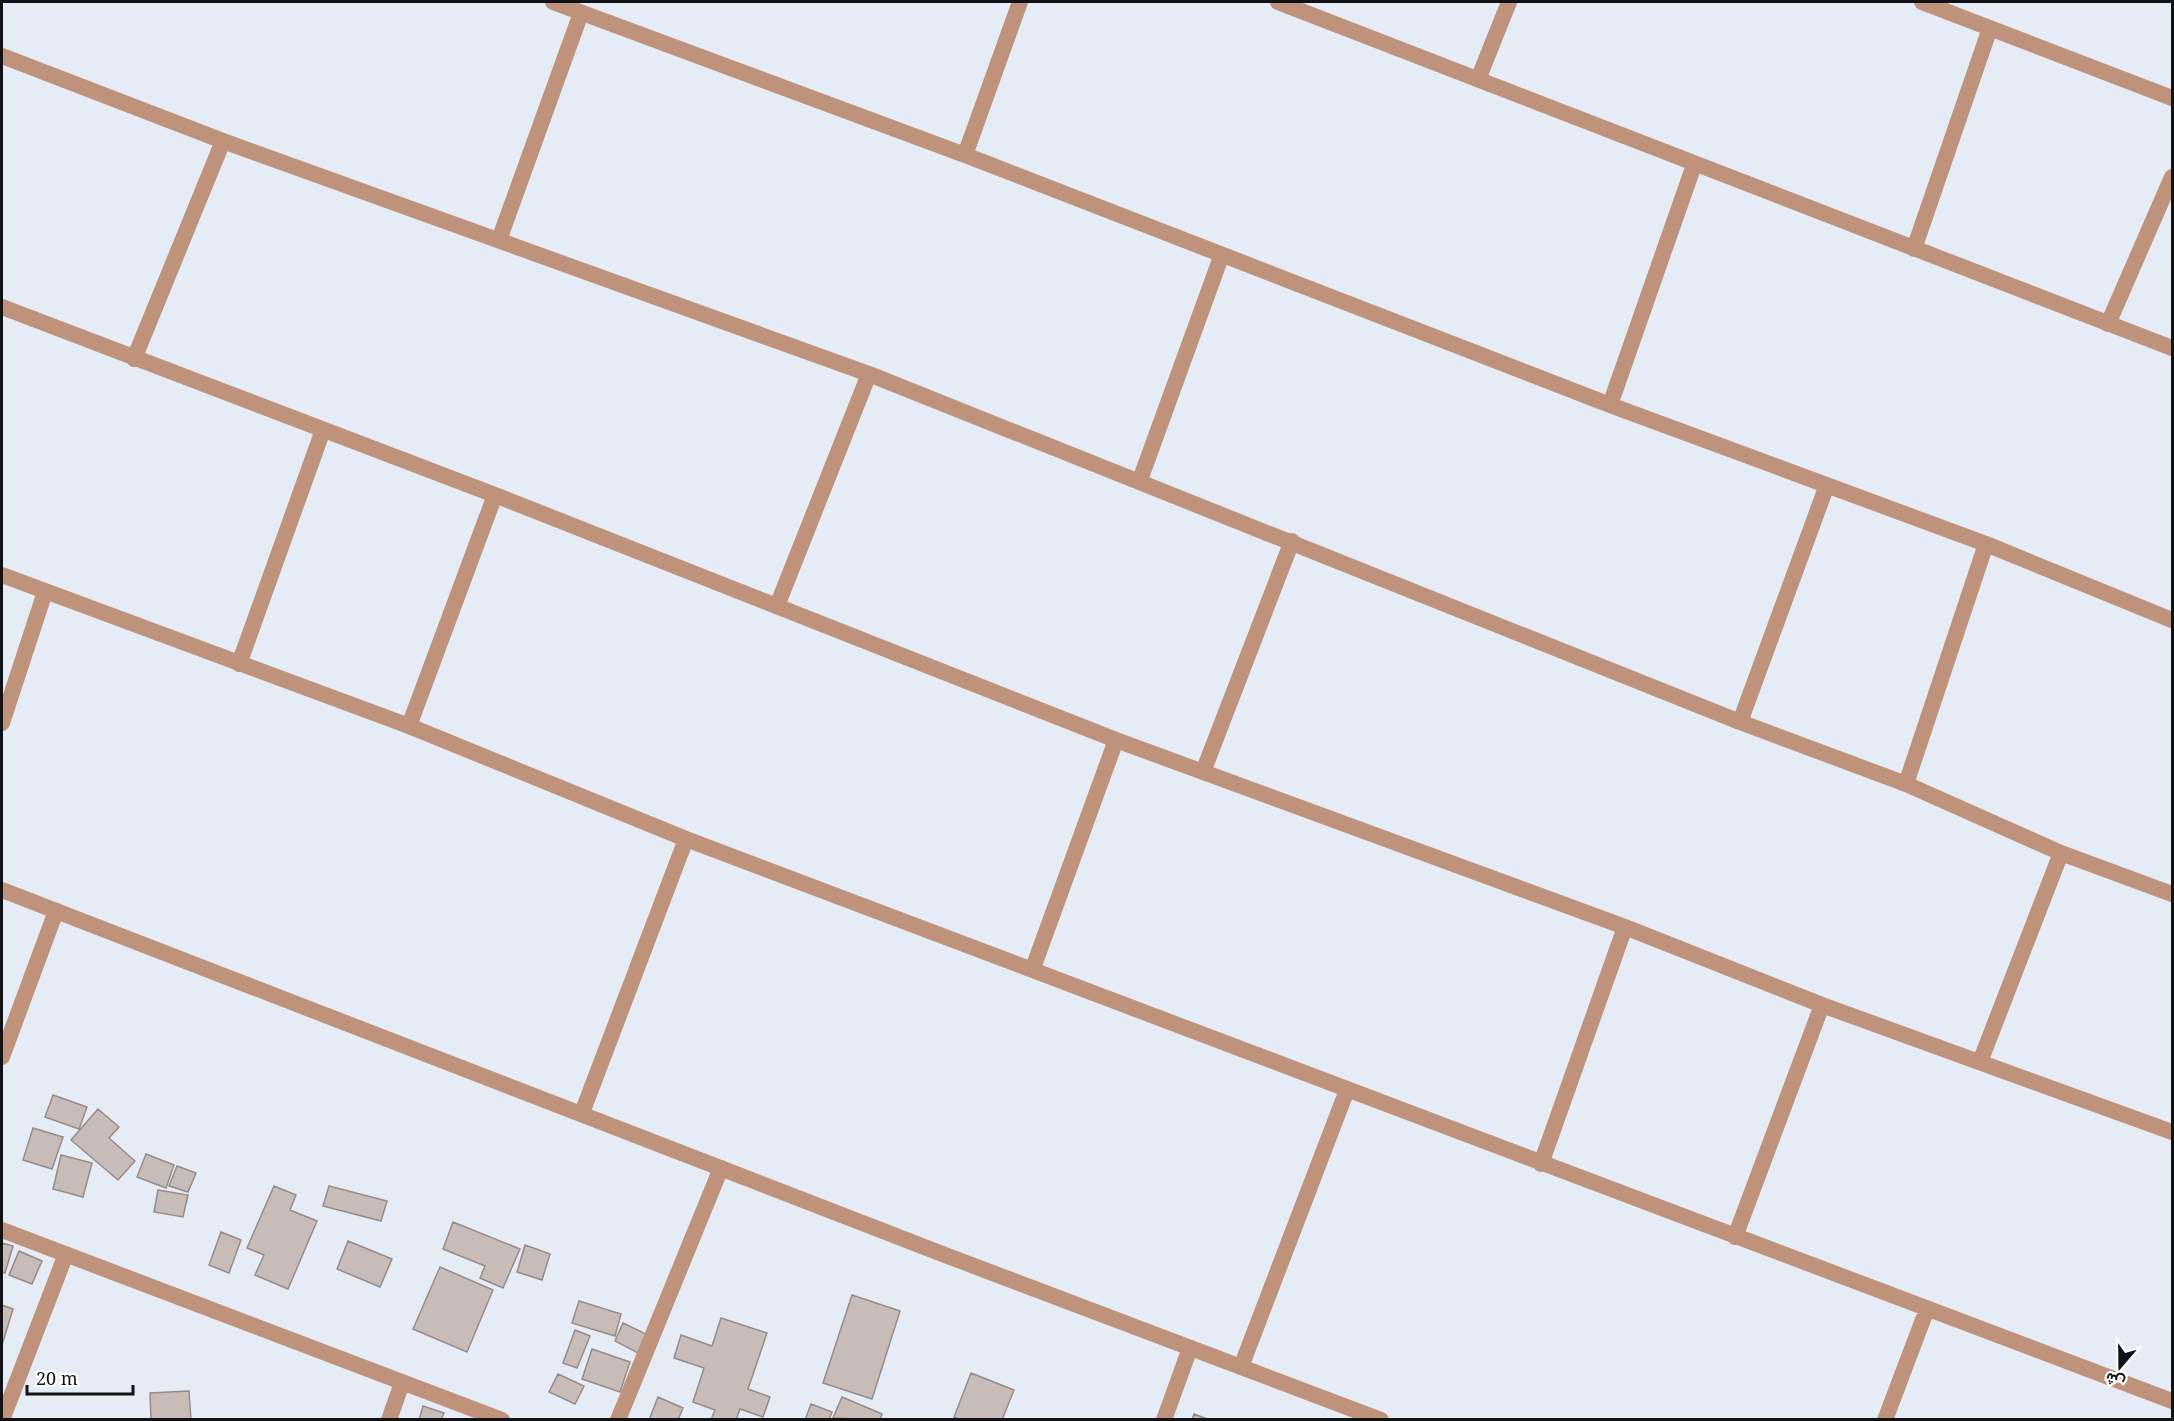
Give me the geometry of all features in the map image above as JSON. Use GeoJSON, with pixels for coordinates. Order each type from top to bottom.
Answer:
{"type":"FeatureCollection","features":[{"type":"Feature","properties":{"kind":"street"},"geometry":{"type":"LineString","coordinates":[[554,2],[965,155],[1610,405],[1986,544],[2172,620]]}},
{"type":"Feature","properties":{"kind":"street"},"geometry":{"type":"LineString","coordinates":[[965,155],[1020,2]]}},
{"type":"Feature","properties":{"kind":"street"},"geometry":{"type":"LineString","coordinates":[[1278,2],[1303,6],[1694,165],[2172,348]]}},
{"type":"Feature","properties":{"kind":"street"},"geometry":{"type":"LineString","coordinates":[[1479,77],[1509,2]]}},
{"type":"Feature","properties":{"kind":"street"},"geometry":{"type":"LineString","coordinates":[[1922,2],[2172,98]]}},
{"type":"Feature","properties":{"kind":"street"},"geometry":{"type":"LineString","coordinates":[[499,240],[581,13]]}},
{"type":"Feature","properties":{"kind":"street"},"geometry":{"type":"LineString","coordinates":[[1914,249],[1990,28]]}},
{"type":"Feature","properties":{"kind":"street"},"geometry":{"type":"LineString","coordinates":[[2,56],[222,141],[869,374],[1140,480],[1740,722],[1906,784],[2061,853],[2172,894]]}},
{"type":"Feature","properties":{"kind":"street"},"geometry":{"type":"LineString","coordinates":[[135,359],[222,141]]}},
{"type":"Feature","properties":{"kind":"street"},"geometry":{"type":"LineString","coordinates":[[1610,405],[1694,165]]}},
{"type":"Feature","properties":{"kind":"street"},"geometry":{"type":"LineString","coordinates":[[2108,324],[2172,177]]}},
{"type":"Feature","properties":{"kind":"street"},"geometry":{"type":"LineString","coordinates":[[1140,480],[1221,256]]}},
{"type":"Feature","properties":{"kind":"street"},"geometry":{"type":"LineString","coordinates":[[2,307],[495,495],[1116,740],[1625,927],[1822,1005],[2172,1131]]}},
{"type":"Feature","properties":{"kind":"street"},"geometry":{"type":"LineString","coordinates":[[777,606],[869,374]]}},
{"type":"Feature","properties":{"kind":"street"},"geometry":{"type":"LineString","coordinates":[[239,664],[323,430]]}},
{"type":"Feature","properties":{"kind":"street"},"geometry":{"type":"LineString","coordinates":[[1740,722],[1827,485]]}},
{"type":"Feature","properties":{"kind":"street"},"geometry":{"type":"LineString","coordinates":[[409,726],[495,495]]}},
{"type":"Feature","properties":{"kind":"street"},"geometry":{"type":"LineString","coordinates":[[1203,772],[1292,541]]}},
{"type":"Feature","properties":{"kind":"street"},"geometry":{"type":"LineString","coordinates":[[1906,784],[1986,544]]}},
{"type":"Feature","properties":{"kind":"street"},"geometry":{"type":"LineString","coordinates":[[2,575],[409,726],[686,839],[1033,968],[1735,1238],[2172,1401]]}},
{"type":"Feature","properties":{"kind":"street"},"geometry":{"type":"LineString","coordinates":[[2,723],[45,592]]}},
{"type":"Feature","properties":{"kind":"street"},"geometry":{"type":"LineString","coordinates":[[1033,968],[1116,740]]}},
{"type":"Feature","properties":{"kind":"street"},"geometry":{"type":"LineString","coordinates":[[582,1113],[686,839]]}},
{"type":"Feature","properties":{"kind":"street"},"geometry":{"type":"LineString","coordinates":[[1980,1062],[2061,853]]}},
{"type":"Feature","properties":{"kind":"street"},"geometry":{"type":"LineString","coordinates":[[2,890],[721,1168],[1381,1419]]}},
{"type":"Feature","properties":{"kind":"street"},"geometry":{"type":"LineString","coordinates":[[2,1057],[56,911]]}},
{"type":"Feature","properties":{"kind":"street"},"geometry":{"type":"LineString","coordinates":[[1541,1164],[1625,927]]}},
{"type":"Feature","properties":{"kind":"street"},"geometry":{"type":"LineString","coordinates":[[1735,1238],[1822,1005]]}},
{"type":"Feature","properties":{"kind":"street"},"geometry":{"type":"LineString","coordinates":[[1241,1367],[1347,1090]]}},
{"type":"Feature","properties":{"kind":"street"},"geometry":{"type":"LineString","coordinates":[[618,1419],[721,1168]]}},
{"type":"Feature","properties":{"kind":"street"},"geometry":{"type":"LineString","coordinates":[[2,1230],[502,1419]]}},
{"type":"Feature","properties":{"kind":"street"},"geometry":{"type":"LineString","coordinates":[[2,1419],[66,1254]]}},
{"type":"Feature","properties":{"kind":"street"},"geometry":{"type":"LineString","coordinates":[[1885,1419],[1927,1309]]}},
{"type":"Feature","properties":{"kind":"street"},"geometry":{"type":"LineString","coordinates":[[1164,1419],[1191,1348]]}},
{"type":"Feature","properties":{"kind":"street"},"geometry":{"type":"LineString","coordinates":[[389,1419],[402,1383]]}},
{"type":"Feature","properties":{"kind":"building"},"geometry":{"type":"Polygon","coordinates":[[[53,1095],[87,1107],[79,1129],[45,1117],[53,1095]]]}},
{"type":"Feature","properties":{"kind":"building"},"geometry":{"type":"Polygon","coordinates":[[[98,1109],[119,1127],[109,1138],[135,1161],[118,1180],[71,1140],[98,1109]]]}},
{"type":"Feature","properties":{"kind":"building"},"geometry":{"type":"Polygon","coordinates":[[[33,1128],[63,1137],[52,1169],[23,1160],[33,1128]]]}},
{"type":"Feature","properties":{"kind":"building"},"geometry":{"type":"Polygon","coordinates":[[[146,1154],[174,1165],[166,1188],[137,1177],[146,1154]]]}},
{"type":"Feature","properties":{"kind":"building"},"geometry":{"type":"Polygon","coordinates":[[[61,1155],[92,1163],[83,1197],[53,1189],[61,1155]]]}},
{"type":"Feature","properties":{"kind":"building"},"geometry":{"type":"Polygon","coordinates":[[[177,1166],[196,1173],[188,1192],[169,1186],[177,1166]]]}},
{"type":"Feature","properties":{"kind":"building"},"geometry":{"type":"Polygon","coordinates":[[[274,1186],[296,1195],[290,1210],[317,1221],[288,1289],[255,1275],[264,1255],[247,1248],[274,1186]]]}},
{"type":"Feature","properties":{"kind":"building"},"geometry":{"type":"Polygon","coordinates":[[[329,1186],[387,1201],[381,1221],[323,1206],[329,1186]]]}},
{"type":"Feature","properties":{"kind":"building"},"geometry":{"type":"Polygon","coordinates":[[[158,1190],[188,1195],[183,1217],[154,1212],[158,1190]]]}},
{"type":"Feature","properties":{"kind":"building"},"geometry":{"type":"Polygon","coordinates":[[[453,1222],[520,1249],[503,1288],[480,1278],[485,1266],[443,1249],[453,1222]]]}},
{"type":"Feature","properties":{"kind":"building"},"geometry":{"type":"Polygon","coordinates":[[[221,1232],[241,1240],[229,1273],[209,1265],[221,1232]]]}},
{"type":"Feature","properties":{"kind":"building"},"geometry":{"type":"Polygon","coordinates":[[[348,1241],[392,1259],[380,1287],[337,1269],[348,1241]]]}},
{"type":"Feature","properties":{"kind":"building"},"geometry":{"type":"Polygon","coordinates":[[[2,1243],[13,1246],[5,1273],[2,1272],[2,1243]]]}},
{"type":"Feature","properties":{"kind":"building"},"geometry":{"type":"Polygon","coordinates":[[[525,1245],[550,1254],[542,1280],[517,1272],[525,1245]]]}},
{"type":"Feature","properties":{"kind":"building"},"geometry":{"type":"Polygon","coordinates":[[[19,1251],[42,1261],[32,1284],[9,1275],[19,1251]]]}},
{"type":"Feature","properties":{"kind":"building"},"geometry":{"type":"Polygon","coordinates":[[[440,1267],[493,1290],[467,1352],[413,1329],[440,1267]]]}},
{"type":"Feature","properties":{"kind":"building"},"geometry":{"type":"Polygon","coordinates":[[[852,1295],[900,1311],[872,1399],[823,1383],[852,1295]]]}},
{"type":"Feature","properties":{"kind":"building"},"geometry":{"type":"Polygon","coordinates":[[[579,1301],[621,1314],[615,1336],[572,1323],[579,1301]]]}},
{"type":"Feature","properties":{"kind":"building"},"geometry":{"type":"Polygon","coordinates":[[[2,1305],[13,1309],[2,1345],[2,1305]]]}},
{"type":"Feature","properties":{"kind":"building"},"geometry":{"type":"Polygon","coordinates":[[[721,1318],[767,1333],[748,1389],[770,1397],[763,1417],[740,1409],[736,1420],[711,1420],[715,1410],[693,1402],[704,1368],[674,1358],[681,1335],[712,1346],[721,1318]]]}},
{"type":"Feature","properties":{"kind":"building"},"geometry":{"type":"Polygon","coordinates":[[[623,1323],[646,1334],[638,1353],[615,1341],[623,1323]]]}},
{"type":"Feature","properties":{"kind":"building"},"geometry":{"type":"Polygon","coordinates":[[[575,1330],[590,1336],[577,1368],[563,1363],[575,1330]]]}},
{"type":"Feature","properties":{"kind":"building"},"geometry":{"type":"Polygon","coordinates":[[[592,1349],[630,1362],[620,1392],[582,1379],[592,1349]]]}},
{"type":"Feature","properties":{"kind":"building"},"geometry":{"type":"Polygon","coordinates":[[[971,1373],[1014,1390],[1002,1420],[961,1420],[954,1417],[971,1373]]]}},
{"type":"Feature","properties":{"kind":"building"},"geometry":{"type":"Polygon","coordinates":[[[558,1374],[584,1386],[575,1404],[549,1392],[558,1374]]]}},
{"type":"Feature","properties":{"kind":"building"},"geometry":{"type":"Polygon","coordinates":[[[189,1391],[191,1420],[151,1420],[150,1393],[189,1391]]]}},
{"type":"Feature","properties":{"kind":"building"},"geometry":{"type":"Polygon","coordinates":[[[658,1397],[683,1408],[678,1420],[649,1420],[658,1397]]]}},
{"type":"Feature","properties":{"kind":"building"},"geometry":{"type":"Polygon","coordinates":[[[842,1397],[882,1414],[880,1420],[833,1418],[842,1397]]]}},
{"type":"Feature","properties":{"kind":"building"},"geometry":{"type":"Polygon","coordinates":[[[811,1404],[832,1412],[829,1420],[805,1420],[811,1404]]]}},
{"type":"Feature","properties":{"kind":"building"},"geometry":{"type":"Polygon","coordinates":[[[423,1406],[444,1413],[441,1420],[419,1420],[423,1406]]]}},
{"type":"Feature","properties":{"kind":"building"},"geometry":{"type":"Polygon","coordinates":[[[1194,1414],[1210,1420],[1192,1420],[1194,1414]]]}}]}
